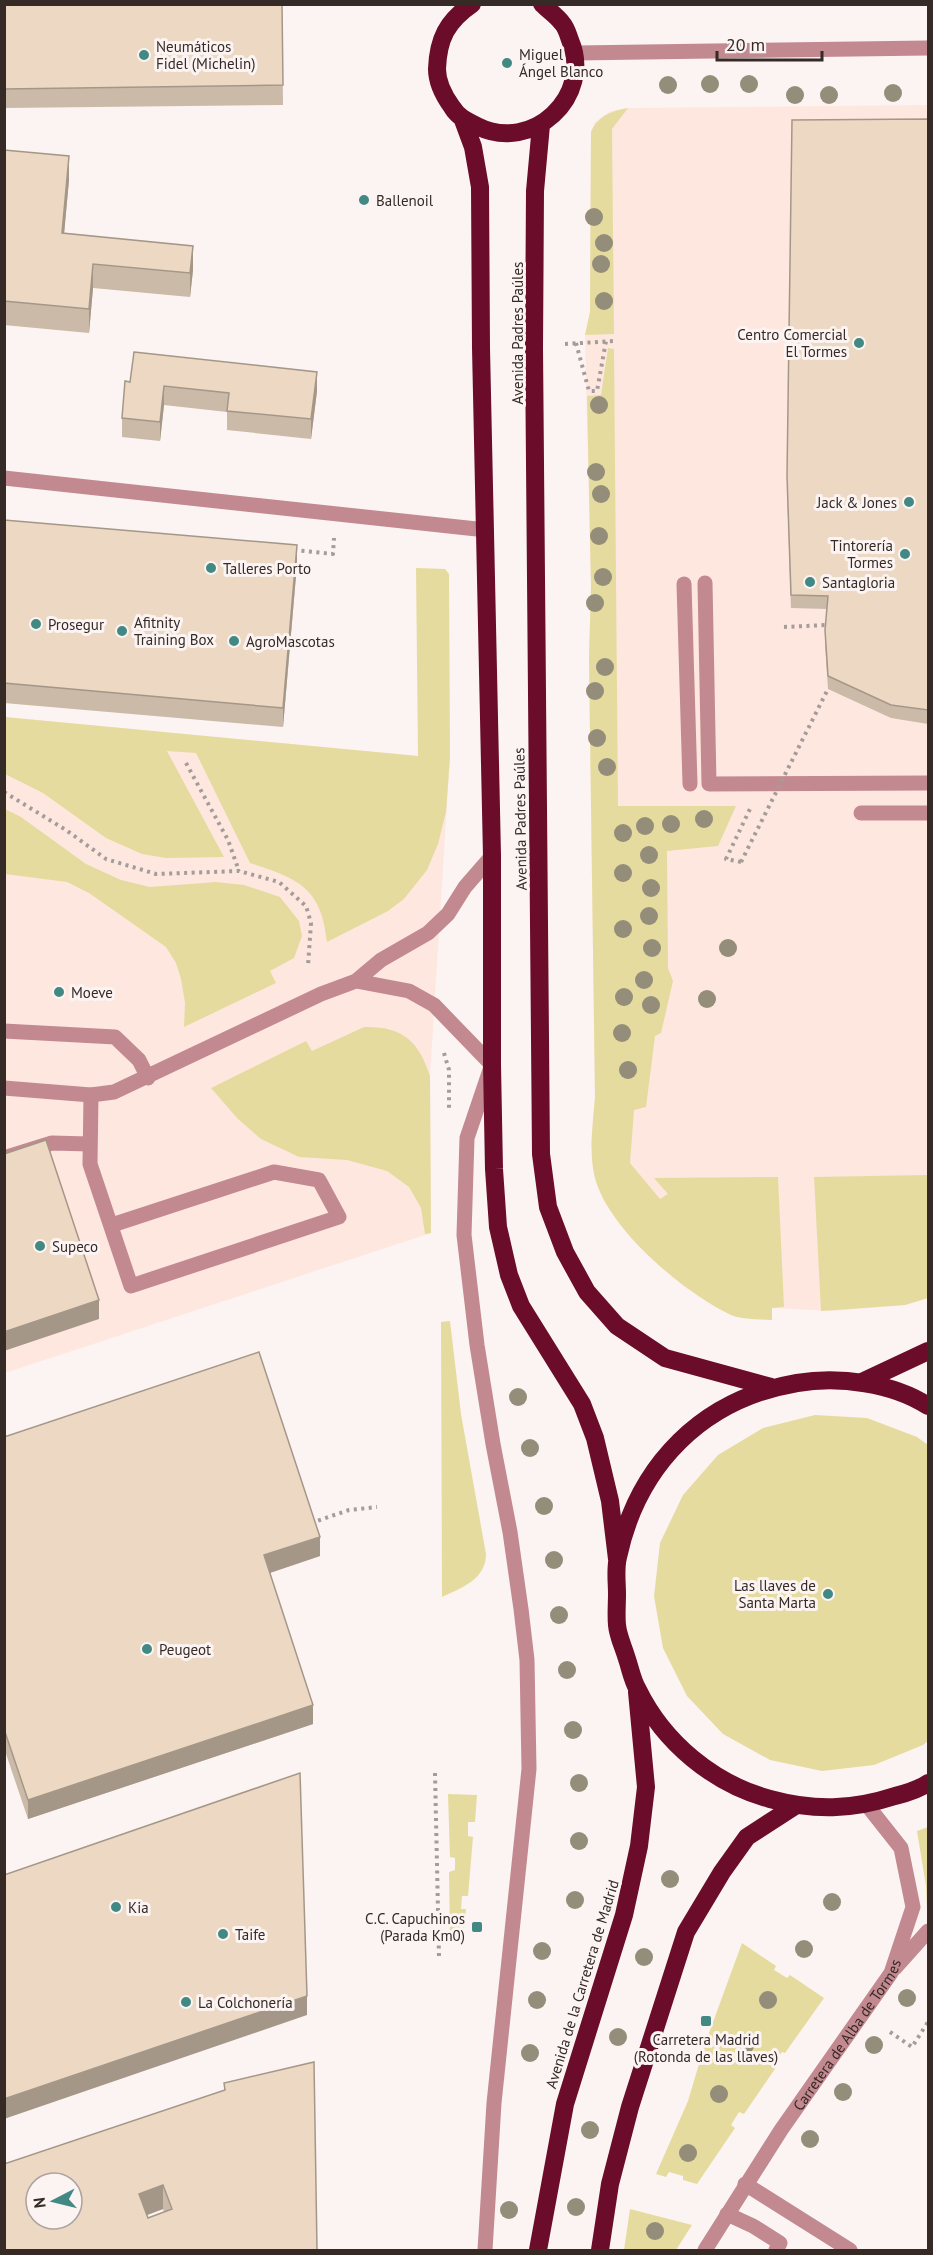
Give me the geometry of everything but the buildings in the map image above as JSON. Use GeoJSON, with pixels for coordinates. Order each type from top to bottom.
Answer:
{"type":"FeatureCollection","features":[{"type":"Feature","properties":{"kind":"highway"},"geometry":{"type":"LineString","coordinates":[[463,8],[445,31],[438,51],[437,73],[443,94],[463,120],[488,132],[516,134],[542,125],[562,106],[574,81],[576,53],[563,24],[542,4]]}},
{"type":"Feature","properties":{"kind":"highway","name":"Avenida Padres Paúles"},"geometry":{"type":"LineString","coordinates":[[463,120],[473,147],[480,187],[481,348],[492,856],[492,1065],[494,1169],[498,1227],[509,1275],[521,1306],[582,1404],[610,1501],[617,1559]]}},
{"type":"Feature","properties":{"kind":"highway","name":"Avenida Padres Paúles"},"geometry":{"type":"LineString","coordinates":[[542,125],[535,191],[534,348],[541,1154],[548,1207],[565,1252],[587,1292],[617,1326],[665,1358],[771,1387]]}},
{"type":"Feature","properties":{"kind":"highway"},"geometry":{"type":"LineString","coordinates":[[862,1382],[928,1351]]}},
{"type":"Feature","properties":{"kind":"highway"},"geometry":{"type":"LineString","coordinates":[[928,1406],[916,1398],[862,1382],[816,1379],[771,1387],[715,1411],[669,1450],[635,1502],[617,1559],[617,1626],[637,1690],[665,1732],[702,1767],[746,1792],[795,1806],[831,1809],[867,1805],[919,1789],[928,1783]]}},
{"type":"Feature","properties":{"kind":"highway","name":"Avenida de la Carretera de Madrid"},"geometry":{"type":"LineString","coordinates":[[538,2250],[565,2104],[624,1915],[639,1846],[646,1787],[637,1690]]}},
{"type":"Feature","properties":{"kind":"highway"},"geometry":{"type":"LineString","coordinates":[[600,2250],[610,2184],[630,2107],[686,1932],[722,1872],[747,1837],[795,1806]]}},
{"type":"Feature","properties":{"kind":"street"},"geometry":{"type":"LineString","coordinates":[[576,53],[928,48]]}},
{"type":"Feature","properties":{"kind":"street"},"geometry":{"type":"LineString","coordinates":[[4,478],[486,530]]}},
{"type":"Feature","properties":{"kind":"street"},"geometry":{"type":"LineString","coordinates":[[705,583],[709,784],[928,783]]}},
{"type":"Feature","properties":{"kind":"street"},"geometry":{"type":"LineString","coordinates":[[684,584],[690,784]]}},
{"type":"Feature","properties":{"kind":"street"},"geometry":{"type":"LineString","coordinates":[[861,813],[928,813]]}},
{"type":"Feature","properties":{"kind":"street"},"geometry":{"type":"LineString","coordinates":[[4,1088],[91,1095],[114,1092],[148,1078],[321,994],[356,981],[381,960],[428,933],[448,914],[465,887],[492,856]]}},
{"type":"Feature","properties":{"kind":"street"},"geometry":{"type":"LineString","coordinates":[[356,981],[409,991],[434,1005],[492,1065],[466,1138],[464,1235],[477,1345],[510,1532],[521,1609],[527,1660],[529,1769],[494,2103],[485,2250]]}},
{"type":"Feature","properties":{"kind":"street"},"geometry":{"type":"LineString","coordinates":[[4,1031],[115,1038],[139,1059],[148,1078]]}},
{"type":"Feature","properties":{"kind":"street"},"geometry":{"type":"LineString","coordinates":[[91,1095],[90,1164],[131,1286],[339,1217],[319,1180],[274,1172],[112,1225]]}},
{"type":"Feature","properties":{"kind":"street"},"geometry":{"type":"LineString","coordinates":[[4,1158],[52,1143],[89,1144]]}},
{"type":"Feature","properties":{"kind":"street","name":"Carretera de Alba de Tormes"},"geometry":{"type":"LineString","coordinates":[[705,2250],[746,2184],[891,1972],[913,1907],[901,1848],[867,1805]]}},
{"type":"Feature","properties":{"kind":"street"},"geometry":{"type":"LineString","coordinates":[[891,1972],[928,1931]]}},
{"type":"Feature","properties":{"kind":"street"},"geometry":{"type":"LineString","coordinates":[[746,2184],[850,2250]]}},
{"type":"Feature","properties":{"kind":"street"},"geometry":{"type":"LineString","coordinates":[[727,2214],[753,2226],[780,2243],[776,2250]]}},
{"type":"Feature","properties":{"kind":"path"},"geometry":{"type":"LineString","coordinates":[[565,344],[614,341]]}},
{"type":"Feature","properties":{"kind":"path"},"geometry":{"type":"LineString","coordinates":[[576,343],[589,391],[597,391],[606,342]]}},
{"type":"Feature","properties":{"kind":"path"},"geometry":{"type":"LineString","coordinates":[[289,550],[333,554],[336,514]]}},
{"type":"Feature","properties":{"kind":"path"},"geometry":{"type":"LineString","coordinates":[[784,627],[827,625]]}},
{"type":"Feature","properties":{"kind":"path"},"geometry":{"type":"LineString","coordinates":[[761,785],[726,860],[741,862],[832,681]]}},
{"type":"Feature","properties":{"kind":"path"},"geometry":{"type":"LineString","coordinates":[[186,763],[228,840],[239,871]]}},
{"type":"Feature","properties":{"kind":"path"},"geometry":{"type":"LineString","coordinates":[[4,792],[66,830],[106,859],[156,874],[239,871],[279,882],[306,906],[311,923],[308,966]]}},
{"type":"Feature","properties":{"kind":"path"},"geometry":{"type":"LineString","coordinates":[[442,1046],[449,1071],[448,1118]]}},
{"type":"Feature","properties":{"kind":"path"},"geometry":{"type":"LineString","coordinates":[[309,1524],[349,1510],[377,1507]]}},
{"type":"Feature","properties":{"kind":"path"},"geometry":{"type":"LineString","coordinates":[[435,1773],[439,1957]]}},
{"type":"Feature","properties":{"kind":"path"},"geometry":{"type":"LineString","coordinates":[[890,2032],[912,2047],[928,2022]]}},
{"type":"Feature","properties":{"kind":"shaded area","name":"Centro Comercial El Tormes"},"geometry":{"type":"Polygon","coordinates":[[[928,105],[928,1298],[905,1305],[832,1311],[772,1308],[772,1320],[733,1316],[683,1286],[632,1239],[604,1202],[595,1176],[591,1144],[595,1097],[589,659],[591,586],[585,335],[590,312],[591,132],[595,122],[611,111],[628,108],[928,105]]]}},
{"type":"Feature","properties":{"kind":"shaded area"},"geometry":{"type":"Polygon","coordinates":[[[628,108],[612,129],[614,334],[585,335],[590,312],[591,132],[597,122],[606,115],[628,108]]]}},
{"type":"Feature","properties":{"kind":"shaded area"},"geometry":{"type":"Polygon","coordinates":[[[608,348],[614,349],[618,806],[736,806],[718,846],[667,851],[668,968],[673,981],[661,1033],[655,1036],[646,1107],[634,1110],[630,1163],[660,1199],[668,1194],[654,1178],[778,1177],[784,1307],[772,1308],[772,1320],[735,1317],[712,1305],[670,1275],[630,1236],[613,1215],[601,1194],[594,1174],[589,659],[591,586],[587,396],[601,395],[608,348]]]}},
{"type":"Feature","properties":{"kind":"shaded area"},"geometry":{"type":"Polygon","coordinates":[[[416,568],[445,569],[449,574],[450,757],[446,812],[438,844],[427,870],[404,899],[388,911],[327,942],[324,923],[313,897],[294,881],[250,863],[196,753],[167,751],[224,857],[166,858],[142,854],[106,838],[43,793],[5,774],[5,717],[418,756],[416,568]]]}},
{"type":"Feature","properties":{"kind":"shaded area"},"geometry":{"type":"Polygon","coordinates":[[[4,717],[418,756],[450,757],[430,1076],[431,1233],[5,1373],[4,717]]]}},
{"type":"Feature","properties":{"kind":"shaded area"},"geometry":{"type":"Polygon","coordinates":[[[5,809],[21,817],[86,864],[121,880],[150,887],[216,882],[244,885],[280,897],[299,921],[302,936],[294,958],[270,971],[276,983],[184,1027],[185,1003],[181,979],[176,963],[166,947],[89,893],[67,882],[5,874],[5,809]]]}},
{"type":"Feature","properties":{"kind":"shaded area"},"geometry":{"type":"Polygon","coordinates":[[[364,1027],[389,1029],[407,1038],[420,1053],[430,1076],[431,1233],[425,1234],[421,1208],[409,1187],[387,1171],[347,1160],[299,1157],[261,1139],[237,1118],[211,1088],[306,1041],[312,1051],[364,1027]]]}},
{"type":"Feature","properties":{"kind":"shaded area"},"geometry":{"type":"Polygon","coordinates":[[[928,1175],[928,1298],[905,1305],[821,1311],[814,1177],[928,1175]]]}},
{"type":"Feature","properties":{"kind":"shaded area"},"geometry":{"type":"Polygon","coordinates":[[[450,1321],[461,1414],[486,1554],[482,1570],[472,1582],[442,1597],[441,1322],[450,1321]]]}},
{"type":"Feature","properties":{"kind":"shaded area"},"geometry":{"type":"Polygon","coordinates":[[[815,1415],[867,1418],[917,1437],[928,1445],[928,1741],[874,1765],[822,1771],[770,1760],[723,1734],[687,1696],[663,1648],[654,1596],[660,1543],[683,1495],[718,1455],[763,1428],[815,1415]]]}},
{"type":"Feature","properties":{"kind":"shaded area"},"geometry":{"type":"Polygon","coordinates":[[[448,1794],[477,1795],[475,1822],[468,1822],[468,1836],[473,1837],[468,1896],[462,1896],[461,1909],[466,1909],[463,1939],[450,1939],[449,1872],[455,1870],[455,1858],[450,1857],[448,1794]]]}},
{"type":"Feature","properties":{"kind":"shaded area"},"geometry":{"type":"Polygon","coordinates":[[[928,1827],[927,1910],[926,1886],[917,1831],[928,1827]]]}},
{"type":"Feature","properties":{"kind":"shaded area"},"geometry":{"type":"Polygon","coordinates":[[[742,1943],[776,1966],[774,1970],[787,1978],[790,1975],[824,1998],[785,2053],[782,2052],[774,2063],[777,2066],[744,2114],[739,2112],[731,2125],[735,2128],[697,2184],[683,2180],[683,2176],[669,2172],[666,2177],[656,2174],[688,2101],[705,2044],[742,1943]]]}},
{"type":"Feature","properties":{"kind":"shaded area"},"geometry":{"type":"Polygon","coordinates":[[[630,2209],[692,2225],[676,2250],[624,2250],[630,2209]]]}},
{"type":"Feature","properties":{"kind":"place","name":"Neumáticos Fidel (Michelin)"},"geometry":{"type":"Point","coordinates":[144,55]}},
{"type":"Feature","properties":{"kind":"place","name":"Miguel Ángel Blanco"},"geometry":{"type":"Point","coordinates":[507,63]}},
{"type":"Feature","properties":{"kind":"place","name":"Ballenoil"},"geometry":{"type":"Point","coordinates":[364,200]}},
{"type":"Feature","properties":{"kind":"place","name":"Centro Comercial El Tormes"},"geometry":{"type":"Point","coordinates":[859,343]}},
{"type":"Feature","properties":{"kind":"place","name":"Jack & Jones"},"geometry":{"type":"Point","coordinates":[909,502]}},
{"type":"Feature","properties":{"kind":"place","name":"Tintorería Tormes"},"geometry":{"type":"Point","coordinates":[905,554]}},
{"type":"Feature","properties":{"kind":"place","name":"Talleres Porto"},"geometry":{"type":"Point","coordinates":[211,568]}},
{"type":"Feature","properties":{"kind":"place","name":"Santagloria"},"geometry":{"type":"Point","coordinates":[810,582]}},
{"type":"Feature","properties":{"kind":"place","name":"Prosegur"},"geometry":{"type":"Point","coordinates":[36,624]}},
{"type":"Feature","properties":{"kind":"place","name":"Afitnity Training Box"},"geometry":{"type":"Point","coordinates":[122,631]}},
{"type":"Feature","properties":{"kind":"place","name":"AgroMascotas"},"geometry":{"type":"Point","coordinates":[234,641]}},
{"type":"Feature","properties":{"kind":"place","name":"Moeve"},"geometry":{"type":"Point","coordinates":[59,992]}},
{"type":"Feature","properties":{"kind":"place","name":"Supeco"},"geometry":{"type":"Point","coordinates":[40,1246]}},
{"type":"Feature","properties":{"kind":"place","name":"Las llaves de Santa Marta"},"geometry":{"type":"Point","coordinates":[828,1594]}},
{"type":"Feature","properties":{"kind":"place","name":"Peugeot"},"geometry":{"type":"Point","coordinates":[147,1649]}},
{"type":"Feature","properties":{"kind":"place","name":"Kia"},"geometry":{"type":"Point","coordinates":[116,1907]}},
{"type":"Feature","properties":{"kind":"place","name":"C.C. Capuchinos (Parada Km0)"},"geometry":{"type":"Point","coordinates":[477,1927]}},
{"type":"Feature","properties":{"kind":"place","name":"Taife"},"geometry":{"type":"Point","coordinates":[223,1934]}},
{"type":"Feature","properties":{"kind":"place","name":"La Colchonería"},"geometry":{"type":"Point","coordinates":[186,2002]}},
{"type":"Feature","properties":{"kind":"place","name":"Carretera Madrid (Rotonda de las llaves)"},"geometry":{"type":"Point","coordinates":[706,2021]}}]}
